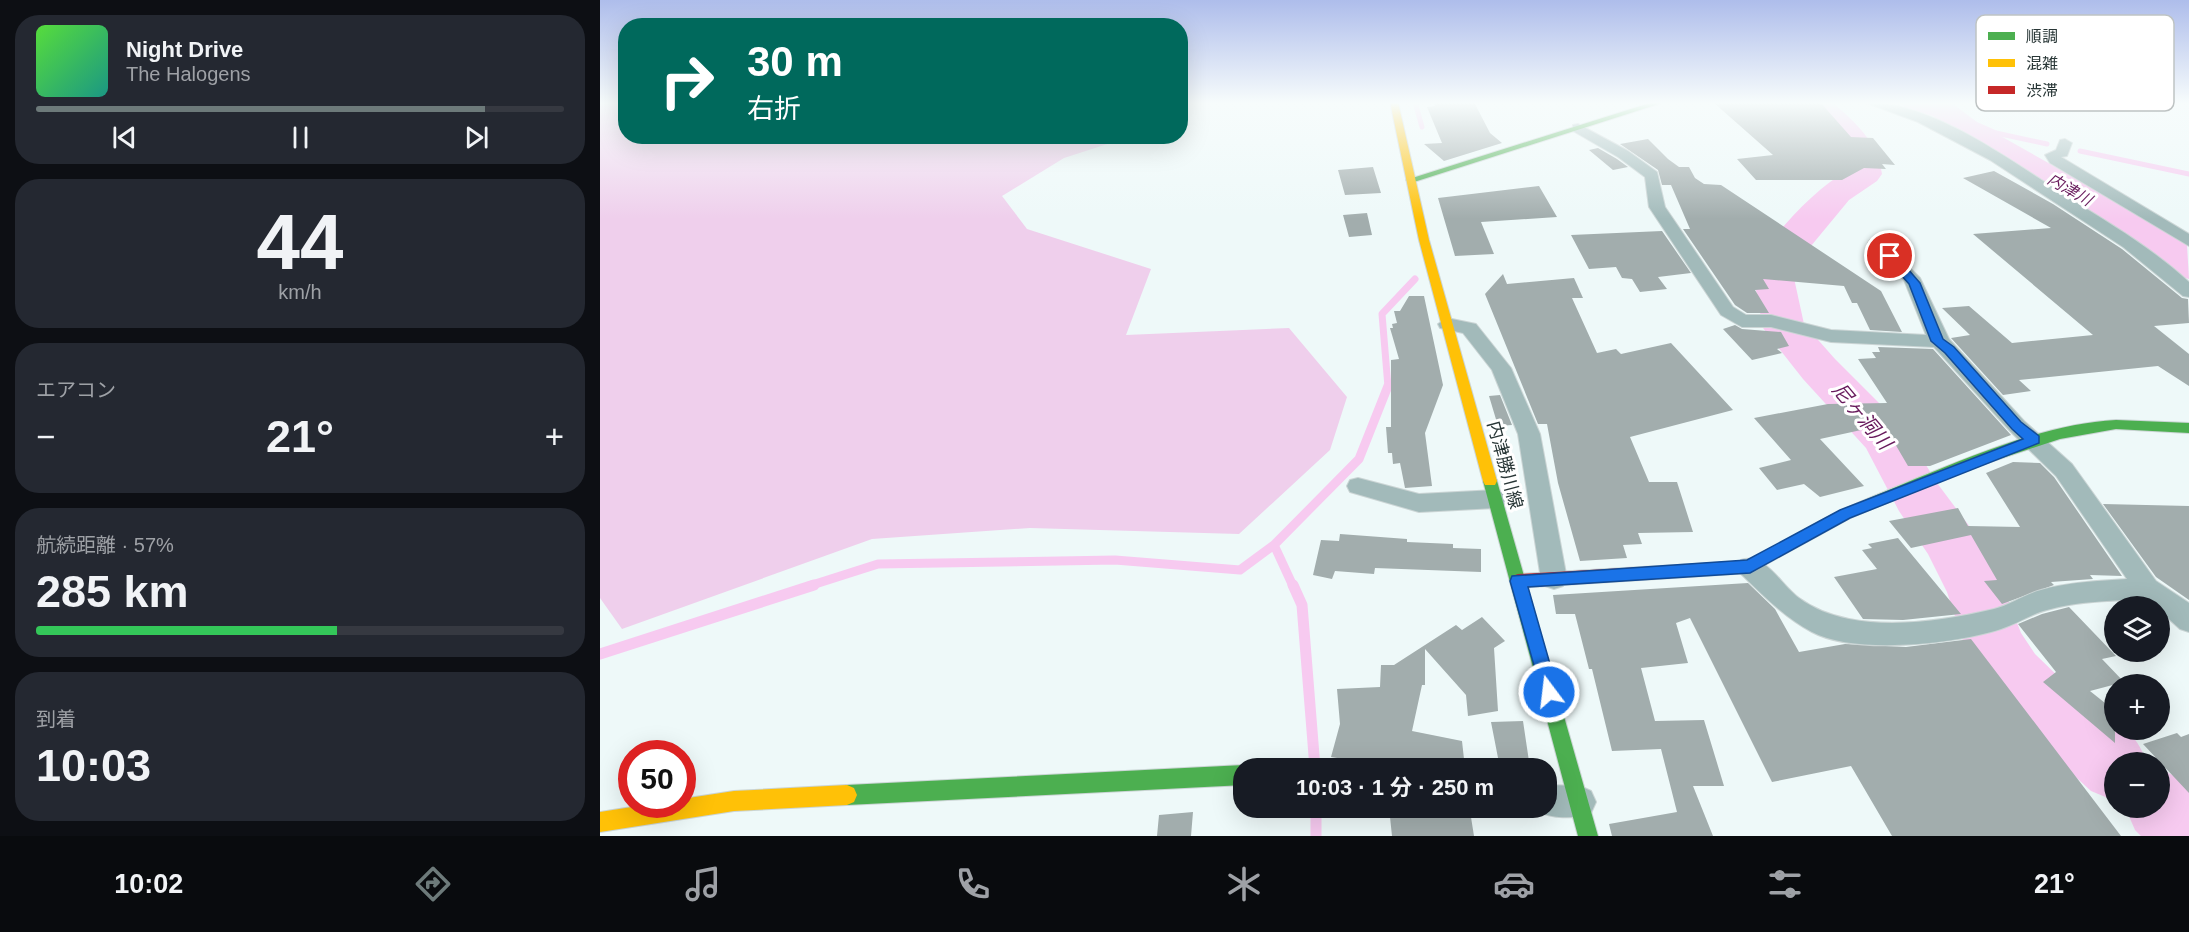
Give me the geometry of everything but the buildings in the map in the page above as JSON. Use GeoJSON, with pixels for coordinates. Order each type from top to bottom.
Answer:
{"type":"FeatureCollection","features":[{"type":"Feature","properties":{"kind":"street","name":"内津勝川線"},"geometry":{"type":"LineString","coordinates":[[1403,141],[1447,324],[1588,836]]}},
{"type":"Feature","properties":{"kind":"street"},"geometry":{"type":"LineString","coordinates":[[1411,180],[1536,141]]}},
{"type":"Feature","properties":{"kind":"street"},"geometry":{"type":"LineString","coordinates":[[1601,141],[1652,175],[1657,207],[1672,225],[1727,311],[1742,321],[1771,321],[1831,336],[1938,341]]}},
{"type":"Feature","properties":{"kind":"street"},"geometry":{"type":"LineString","coordinates":[[1967,141],[2109,230],[2176,279],[2189,292]]}},
{"type":"Feature","properties":{"kind":"street"},"geometry":{"type":"LineString","coordinates":[[2065,143],[2062,153],[2052,155],[2055,160],[2189,241]]}},
{"type":"Feature","properties":{"kind":"street"},"geometry":{"type":"LineString","coordinates":[[1876,243],[1903,268],[1914,283],[1938,341],[1949,350],[2017,426],[2064,470],[2147,588],[2184,614],[2189,621]]}},
{"type":"Feature","properties":{"kind":"street"},"geometry":{"type":"LineString","coordinates":[[1447,324],[1469,328],[1501,368],[1529,434],[1554,579]]}},
{"type":"Feature","properties":{"kind":"street"},"geometry":{"type":"LineString","coordinates":[[1518,581],[1750,567],[1845,514],[2034,440],[2094,427],[2138,424],[2189,428]]}},
{"type":"Feature","properties":{"kind":"street"},"geometry":{"type":"LineString","coordinates":[[1358,486],[1419,503],[1496,499]]}},
{"type":"Feature","properties":{"kind":"street"},"geometry":{"type":"LineString","coordinates":[[1750,567],[1789,605],[1823,625],[1857,632],[1905,635],[1998,619],[2042,600],[2073,594],[2147,588]]}},
{"type":"Feature","properties":{"kind":"street"},"geometry":{"type":"LineString","coordinates":[[600,822],[734,801],[1233,776]]}},
{"type":"Feature","properties":{"kind":"street"},"geometry":{"type":"LineString","coordinates":[[1557,801],[1580,802]]}},
{"type":"Feature","properties":{"kind":"shaded area"},"geometry":{"type":"Polygon","coordinates":[[[600,141],[618,141],[618,144],[1107,144],[1064,158],[1002,196],[1027,229],[1151,269],[1126,335],[1289,328],[1347,397],[1330,450],[1239,534],[1030,528],[872,539],[622,629],[600,598],[600,141]]]}},
{"type":"Feature","properties":{"kind":"waterway","name":"尼ヶ洞川"},"geometry":{"type":"LineString","coordinates":[[1854,141],[1861,152],[1865,174],[1837,193],[1791,243],[1772,269],[1784,328],[1804,348],[1819,369],[1885,438],[1918,497],[1950,542],[1976,592],[1996,647],[2013,674],[2043,705],[2104,758]]}},
{"type":"Feature","properties":{"kind":"waterway","name":"内津川"},"geometry":{"type":"LineString","coordinates":[[1986,141],[2088,199],[2174,253],[2189,267]]}},
{"type":"Feature","properties":{"kind":"waterway"},"geometry":{"type":"LineString","coordinates":[[2033,141],[2047,144]]}},
{"type":"Feature","properties":{"kind":"waterway"},"geometry":{"type":"LineString","coordinates":[[2080,151],[2189,174]]}},
{"type":"Feature","properties":{"kind":"waterway"},"geometry":{"type":"LineString","coordinates":[[1388,386],[1382,314],[1415,279]]}},
{"type":"Feature","properties":{"kind":"waterway"},"geometry":{"type":"LineString","coordinates":[[1274,545],[1359,459],[1388,386]]}},
{"type":"Feature","properties":{"kind":"waterway"},"geometry":{"type":"LineString","coordinates":[[809,586],[878,564],[1115,560],[1240,570],[1274,545]]}},
{"type":"Feature","properties":{"kind":"waterway"},"geometry":{"type":"LineString","coordinates":[[1274,545],[1293,586]]}},
{"type":"Feature","properties":{"kind":"waterway"},"geometry":{"type":"LineString","coordinates":[[600,654],[814,585]]}},
{"type":"Feature","properties":{"kind":"waterway"},"geometry":{"type":"LineString","coordinates":[[1293,585],[1302,605],[1314,758]]}},
{"type":"Feature","properties":{"kind":"waterway","name":"尼ヶ洞川"},"geometry":{"type":"LineString","coordinates":[[2170,814],[2189,830]]}},
{"type":"Feature","properties":{"kind":"waterway"},"geometry":{"type":"LineString","coordinates":[[1316,818],[1316,836]]}},
{"type":"Feature","properties":{"kind":"traffic: fast"},"geometry":{"type":"LineString","coordinates":[[1411,180],[1536,141]]}},
{"type":"Feature","properties":{"kind":"traffic: fast"},"geometry":{"type":"LineString","coordinates":[[1816,530],[1845,514],[1967,464],[2060,434],[2092,427],[2116,425],[2189,428]]}},
{"type":"Feature","properties":{"kind":"traffic: fast"},"geometry":{"type":"LineString","coordinates":[[1490,481],[1588,836]]}},
{"type":"Feature","properties":{"kind":"traffic: fast"},"geometry":{"type":"LineString","coordinates":[[847,795],[1233,776]]}},
{"type":"Feature","properties":{"kind":"traffic: slow"},"geometry":{"type":"LineString","coordinates":[[1402,141],[1424,240],[1490,481]]}},
{"type":"Feature","properties":{"kind":"traffic: slow"},"geometry":{"type":"LineString","coordinates":[[600,822],[734,801],[847,795]]}},
{"type":"Feature","properties":{"kind":"traffic: jam"},"geometry":{"type":"LineString","coordinates":[[1518,581],[1750,567],[1816,530]]}},
{"type":"Feature","properties":{"kind":"route"},"geometry":{"type":"LineString","coordinates":[[1549,692],[1518,581],[1750,567],[1845,514],[2034,440],[2017,426],[1949,350],[1938,341],[1914,283],[1890,256]]}}]}
